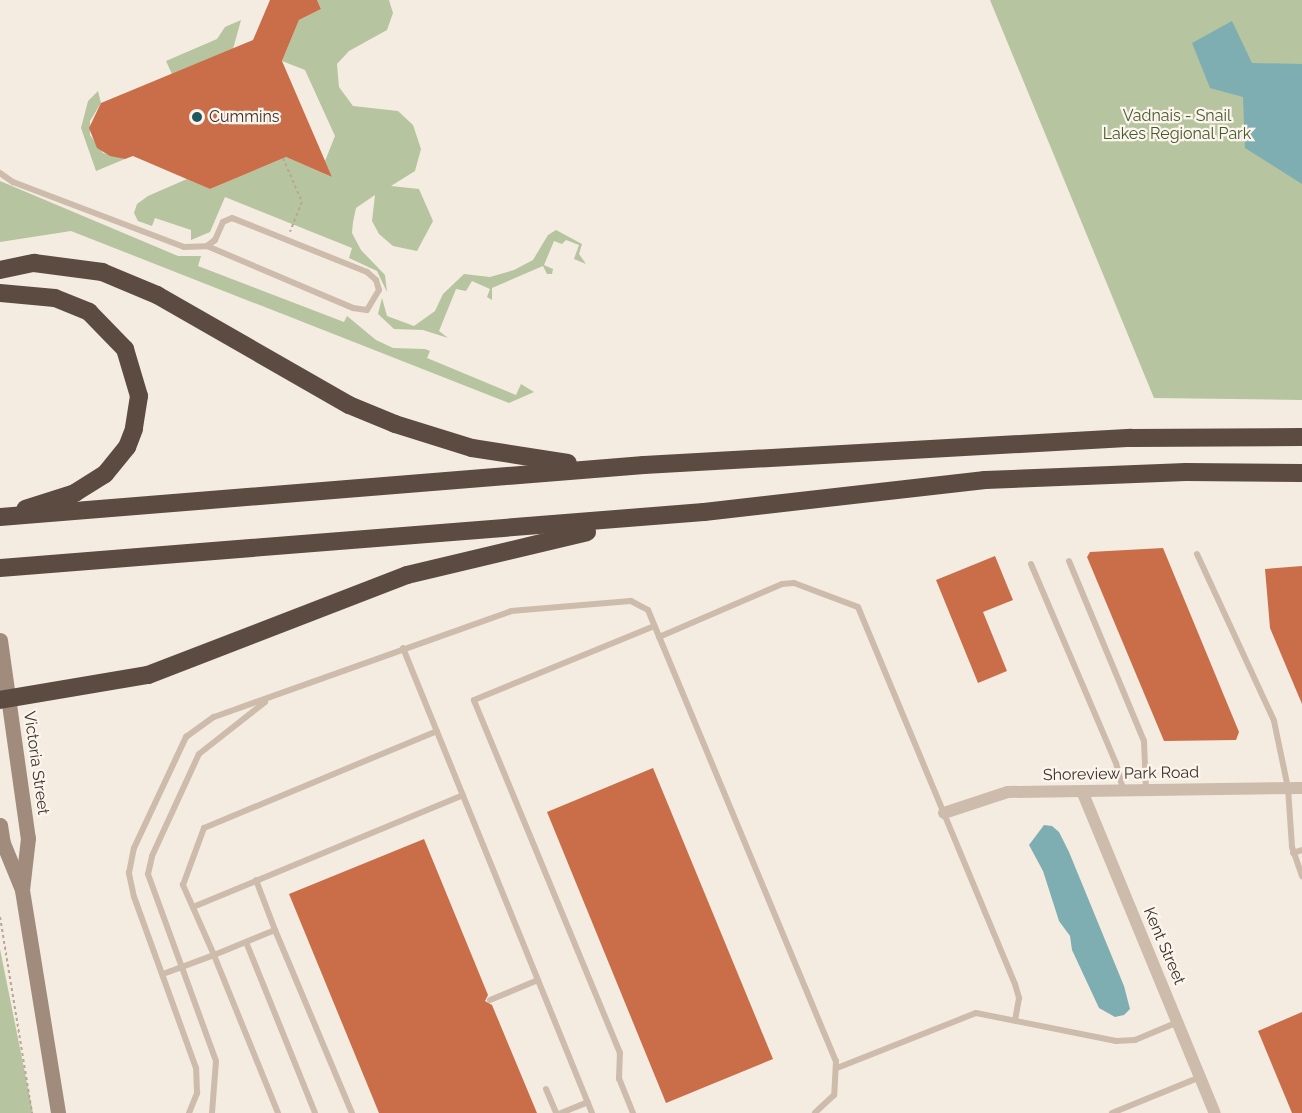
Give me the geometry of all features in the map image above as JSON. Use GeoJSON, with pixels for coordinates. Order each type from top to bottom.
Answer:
{"type":"FeatureCollection","features":[{"type":"Feature","properties":{"kind":"highway"},"geometry":{"type":"LineString","coordinates":[[0,270],[46,263],[102,272],[132,283],[348,405],[439,439],[552,462],[644,465]]}},
{"type":"Feature","properties":{"kind":"highway"},"geometry":{"type":"LineString","coordinates":[[0,293],[55,298],[96,317],[125,349],[139,396],[138,414],[127,447],[105,474],[75,493],[0,517]]}},
{"type":"Feature","properties":{"kind":"highway"},"geometry":{"type":"LineString","coordinates":[[0,517],[644,465],[1131,438],[1302,437]]}},
{"type":"Feature","properties":{"kind":"highway"},"geometry":{"type":"LineString","coordinates":[[0,568],[682,514],[985,480],[1186,472],[1302,473]]}},
{"type":"Feature","properties":{"kind":"highway"},"geometry":{"type":"LineString","coordinates":[[4,699],[148,675],[450,562],[682,514]]}},
{"type":"Feature","properties":{"kind":"street","name":"Victoria Street"},"geometry":{"type":"LineString","coordinates":[[0,640],[4,699],[28,837],[22,890]]}},
{"type":"Feature","properties":{"kind":"street","name":"Shoreview Park Road"},"geometry":{"type":"LineString","coordinates":[[944,813],[1008,792],[1302,788]]}},
{"type":"Feature","properties":{"kind":"street","name":"Kent Street"},"geometry":{"type":"LineString","coordinates":[[1082,791],[1215,1113]]}},
{"type":"Feature","properties":{"kind":"street","name":"Victoria Street"},"geometry":{"type":"LineString","coordinates":[[0,825],[3,843],[22,890],[58,1113]]}},
{"type":"Feature","properties":{"kind":"lane"},"geometry":{"type":"LineString","coordinates":[[0,173],[13,182],[184,247],[207,246],[353,308],[367,310],[374,302],[379,290],[376,280],[367,272],[232,218],[223,222],[215,240],[207,246]]}},
{"type":"Feature","properties":{"kind":"lane"},"geometry":{"type":"LineString","coordinates":[[1197,554],[1274,721],[1288,788],[1293,853],[1302,876]]}},
{"type":"Feature","properties":{"kind":"lane"},"geometry":{"type":"LineString","coordinates":[[1069,561],[1144,741],[1146,790]]}},
{"type":"Feature","properties":{"kind":"lane"},"geometry":{"type":"LineString","coordinates":[[1031,564],[1116,763],[1123,790]]}},
{"type":"Feature","properties":{"kind":"lane"},"geometry":{"type":"LineString","coordinates":[[659,637],[782,584],[794,583],[858,607],[1015,984],[1019,998],[1015,1020]]}},
{"type":"Feature","properties":{"kind":"lane"},"geometry":{"type":"LineString","coordinates":[[193,1112],[197,1093],[196,1068],[130,882],[134,848],[186,737],[204,722],[403,648],[511,611],[631,601],[648,610],[837,1068],[834,1095],[815,1113]]}},
{"type":"Feature","properties":{"kind":"lane"},"geometry":{"type":"LineString","coordinates":[[633,1113],[619,1079],[620,1053],[474,700],[654,626]]}},
{"type":"Feature","properties":{"kind":"lane"},"geometry":{"type":"LineString","coordinates":[[403,648],[592,1113]]}},
{"type":"Feature","properties":{"kind":"lane"},"geometry":{"type":"LineString","coordinates":[[212,1113],[216,1061],[149,882],[152,856],[199,754],[270,698]]}},
{"type":"Feature","properties":{"kind":"lane"},"geometry":{"type":"LineString","coordinates":[[278,1113],[183,885],[204,828],[437,731]]}},
{"type":"Feature","properties":{"kind":"lane"},"geometry":{"type":"LineString","coordinates":[[193,907],[463,795]]}},
{"type":"Feature","properties":{"kind":"lane"},"geometry":{"type":"LineString","coordinates":[[1293,853],[1302,850]]}},
{"type":"Feature","properties":{"kind":"lane"},"geometry":{"type":"LineString","coordinates":[[256,880],[352,1113]]}},
{"type":"Feature","properties":{"kind":"lane"},"geometry":{"type":"LineString","coordinates":[[163,974],[275,930]]}},
{"type":"Feature","properties":{"kind":"lane"},"geometry":{"type":"LineString","coordinates":[[246,942],[315,1113]]}},
{"type":"Feature","properties":{"kind":"lane"},"geometry":{"type":"LineString","coordinates":[[490,1000],[538,980]]}},
{"type":"Feature","properties":{"kind":"lane"},"geometry":{"type":"LineString","coordinates":[[837,1068],[976,1013],[1116,1041],[1135,1040],[1178,1022]]}},
{"type":"Feature","properties":{"kind":"lane"},"geometry":{"type":"LineString","coordinates":[[1112,1113],[1200,1077]]}},
{"type":"Feature","properties":{"kind":"lane"},"geometry":{"type":"LineString","coordinates":[[546,1089],[556,1113]]}},
{"type":"Feature","properties":{"kind":"lane"},"geometry":{"type":"LineString","coordinates":[[561,1113],[588,1102]]}},
{"type":"Feature","properties":{"kind":"path"},"geometry":{"type":"LineString","coordinates":[[283,158],[302,202],[287,240]]}},
{"type":"Feature","properties":{"kind":"path"},"geometry":{"type":"LineString","coordinates":[[0,917],[32,1113]]}},
{"type":"Feature","properties":{"kind":"green space"},"geometry":{"type":"Polygon","coordinates":[[[317,0],[389,0],[393,13],[387,30],[349,51],[337,64],[339,87],[353,106],[398,111],[413,125],[421,149],[415,171],[391,186],[419,189],[433,221],[417,251],[393,246],[379,234],[372,221],[375,195],[356,208],[352,233],[361,250],[385,275],[387,292],[377,271],[349,258],[352,248],[225,197],[210,232],[191,240],[191,230],[155,218],[152,226],[138,221],[134,213],[137,204],[148,196],[187,179],[210,189],[286,157],[332,177],[325,161],[335,136],[305,70],[282,61],[299,20],[321,9],[317,0]]]}},
{"type":"Feature","properties":{"kind":"green space","name":"Vadnais - Snail Lakes Regional Park"},"geometry":{"type":"Polygon","coordinates":[[[990,0],[1302,0],[1302,400],[1154,398],[990,0]]]}},
{"type":"Feature","properties":{"kind":"green space"},"geometry":{"type":"Polygon","coordinates":[[[241,20],[233,49],[172,74],[166,61],[217,39],[225,27],[241,20]]]}},
{"type":"Feature","properties":{"kind":"green space"},"geometry":{"type":"Polygon","coordinates":[[[98,91],[101,103],[90,121],[90,135],[103,153],[125,159],[96,171],[81,128],[88,101],[98,91]]]}},
{"type":"Feature","properties":{"kind":"green space"},"geometry":{"type":"Polygon","coordinates":[[[0,181],[178,256],[201,256],[198,266],[344,322],[347,316],[376,340],[393,348],[425,349],[430,351],[427,358],[516,395],[521,384],[534,392],[509,403],[71,231],[0,242],[0,181]]]}},
{"type":"Feature","properties":{"kind":"green space"},"geometry":{"type":"Polygon","coordinates":[[[556,230],[582,244],[579,254],[586,264],[574,259],[579,245],[566,240],[562,244],[554,241],[544,265],[553,269],[552,274],[547,274],[543,266],[492,288],[492,300],[487,297],[490,289],[472,281],[466,291],[456,289],[439,331],[448,338],[423,330],[394,329],[378,314],[382,298],[387,316],[414,326],[435,311],[443,294],[464,274],[490,277],[514,270],[533,260],[548,235],[556,230]]]}},
{"type":"Feature","properties":{"kind":"green space"},"geometry":{"type":"Polygon","coordinates":[[[0,949],[33,1113],[0,1113],[0,949]]]}},
{"type":"Feature","properties":{"kind":"water"},"geometry":{"type":"Polygon","coordinates":[[[1232,21],[1252,63],[1302,64],[1302,184],[1245,148],[1243,97],[1210,88],[1192,43],[1232,21]]]}},
{"type":"Feature","properties":{"kind":"water"},"geometry":{"type":"Polygon","coordinates":[[[1044,825],[1052,826],[1059,832],[1069,852],[1124,986],[1130,1009],[1124,1015],[1115,1017],[1099,1008],[1072,950],[1070,936],[1059,921],[1043,871],[1029,845],[1044,825]]]}},
{"type":"Feature","properties":{"kind":"building"},"geometry":{"type":"Polygon","coordinates":[[[270,0],[317,0],[321,9],[299,20],[282,61],[332,177],[286,157],[210,189],[133,156],[125,159],[110,156],[97,148],[89,128],[101,103],[253,40],[270,0]]]}},
{"type":"Feature","properties":{"kind":"building"},"geometry":{"type":"Polygon","coordinates":[[[1163,548],[1239,732],[1236,740],[1164,741],[1087,557],[1090,552],[1163,548]]]}},
{"type":"Feature","properties":{"kind":"building"},"geometry":{"type":"Polygon","coordinates":[[[995,556],[1013,600],[983,612],[1007,671],[978,683],[936,580],[995,556]]]}},
{"type":"Feature","properties":{"kind":"building"},"geometry":{"type":"Polygon","coordinates":[[[1302,566],[1302,704],[1270,628],[1265,569],[1302,566]]]}},
{"type":"Feature","properties":{"kind":"building"},"geometry":{"type":"Polygon","coordinates":[[[653,768],[773,1059],[666,1103],[547,812],[653,768]]]}},
{"type":"Feature","properties":{"kind":"building"},"geometry":{"type":"Polygon","coordinates":[[[424,839],[488,995],[485,1001],[492,1005],[537,1113],[379,1113],[289,894],[424,839]]]}},
{"type":"Feature","properties":{"kind":"building"},"geometry":{"type":"Polygon","coordinates":[[[1302,1012],[1302,1113],[1292,1113],[1258,1031],[1302,1012]]]}},
{"type":"Feature","properties":{"kind":"place","name":"Cummins"},"geometry":{"type":"Point","coordinates":[197,117]}}]}
